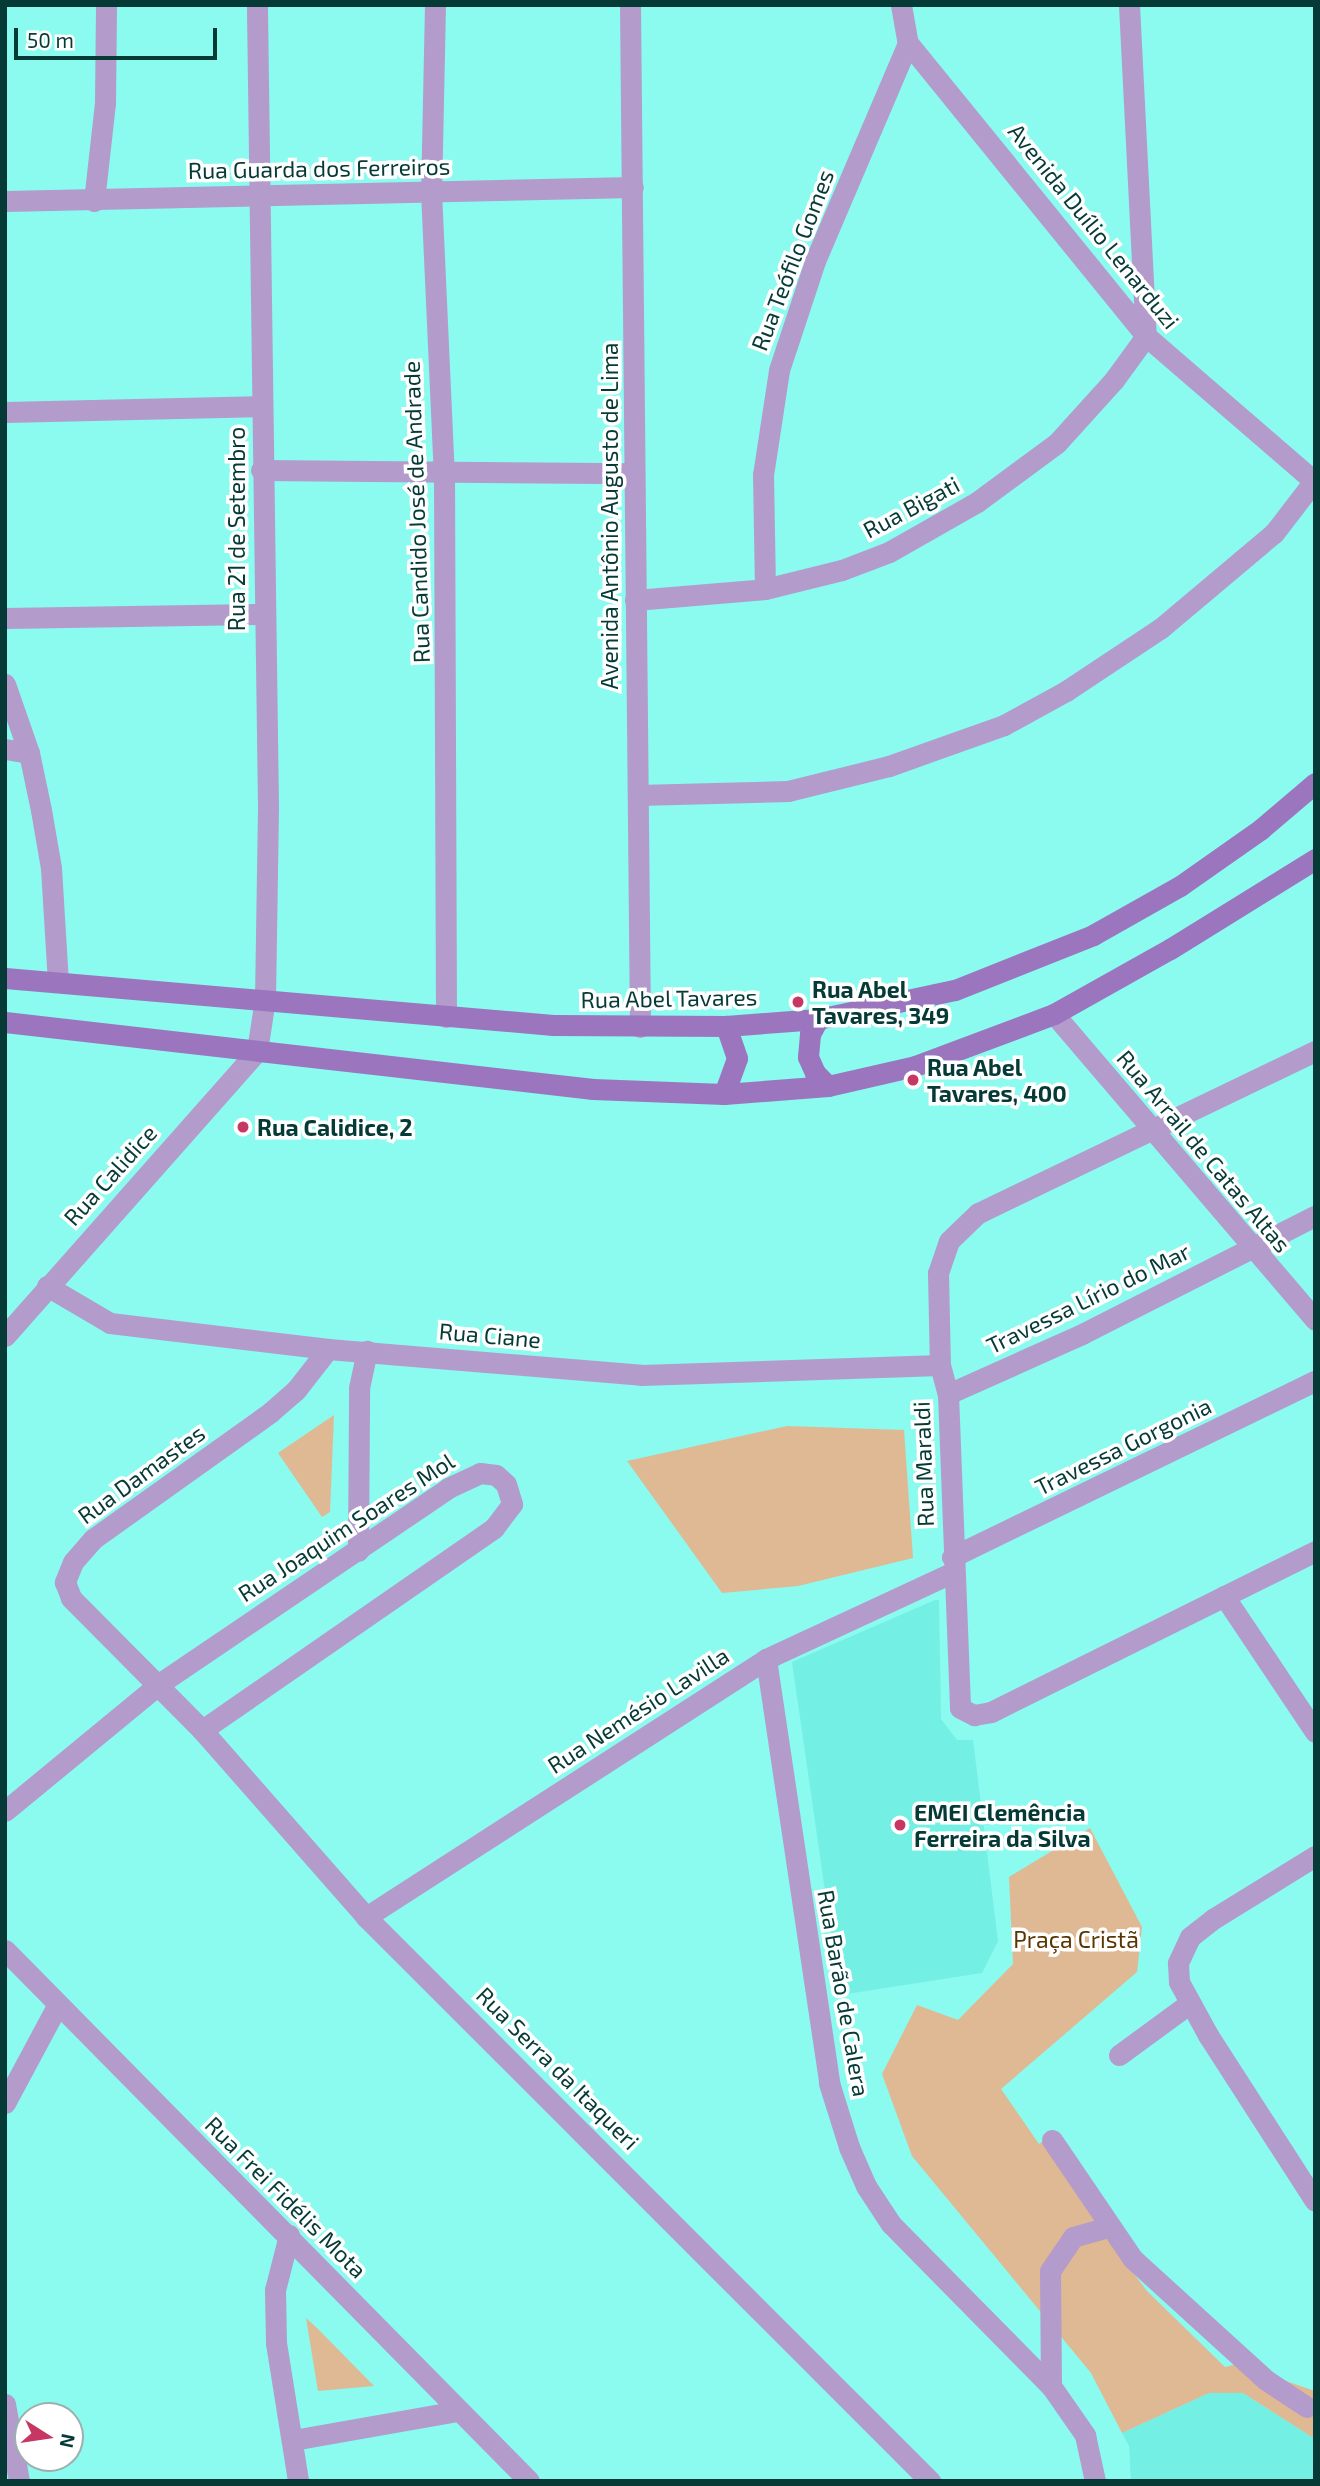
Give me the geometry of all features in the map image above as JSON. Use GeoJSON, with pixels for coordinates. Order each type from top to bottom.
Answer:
{"type":"FeatureCollection","features":[{"type":"Feature","properties":{"kind":"main road","name":"Rua Abel Tavares"},"geometry":{"type":"LineString","coordinates":[[5,978],[32,978],[446,1017],[640,1027],[726,1026],[818,1019],[909,1004],[955,990],[1093,935],[1180,886],[1261,830],[1315,783]]}},
{"type":"Feature","properties":{"kind":"main road"},"geometry":{"type":"LineString","coordinates":[[5,1022],[80,1027],[257,1051],[593,1089],[724,1094],[828,1086],[915,1066],[1054,1014],[1170,949],[1315,859]]}},
{"type":"Feature","properties":{"kind":"main road"},"geometry":{"type":"LineString","coordinates":[[818,1019],[810,1034],[808,1057],[815,1073],[828,1086]]}},
{"type":"Feature","properties":{"kind":"main road"},"geometry":{"type":"LineString","coordinates":[[724,1094],[737,1058],[726,1026]]}},
{"type":"Feature","properties":{"kind":"street"},"geometry":{"type":"LineString","coordinates":[[94,201],[105,103],[106,5]]}},
{"type":"Feature","properties":{"kind":"street","name":"Rua 21 de Setembro"},"geometry":{"type":"LineString","coordinates":[[257,5],[262,614],[268,807],[265,999],[257,1051]]}},
{"type":"Feature","properties":{"kind":"street","name":"Rua Candido José de Andrade"},"geometry":{"type":"LineString","coordinates":[[435,5],[431,191],[444,472],[446,1017]]}},
{"type":"Feature","properties":{"kind":"street","name":"Avenida Antônio Augusto de Lima"},"geometry":{"type":"LineString","coordinates":[[630,5],[640,1027]]}},
{"type":"Feature","properties":{"kind":"street","name":"Avenida Duílio Lenarduzi"},"geometry":{"type":"LineString","coordinates":[[901,5],[908,43],[1146,336],[1314,481]]}},
{"type":"Feature","properties":{"kind":"street"},"geometry":{"type":"LineString","coordinates":[[1129,5],[1146,336]]}},
{"type":"Feature","properties":{"kind":"street","name":"Rua Teófilo Gomes"},"geometry":{"type":"LineString","coordinates":[[765,589],[763,475],[779,370],[815,261],[908,43]]}},
{"type":"Feature","properties":{"kind":"street","name":"Rua Guarda dos Ferreiros"},"geometry":{"type":"LineString","coordinates":[[5,201],[633,187]]}},
{"type":"Feature","properties":{"kind":"street","name":"Rua Bigati"},"geometry":{"type":"LineString","coordinates":[[635,600],[765,589],[842,570],[889,552],[977,502],[1057,443],[1114,380],[1146,336]]}},
{"type":"Feature","properties":{"kind":"street"},"geometry":{"type":"LineString","coordinates":[[5,412],[262,406]]}},
{"type":"Feature","properties":{"kind":"street"},"geometry":{"type":"LineString","coordinates":[[261,470],[634,473]]}},
{"type":"Feature","properties":{"kind":"street"},"geometry":{"type":"LineString","coordinates":[[638,795],[788,791],[889,766],[1004,725],[1066,691],[1172,620],[1274,533],[1314,481]]}},
{"type":"Feature","properties":{"kind":"street"},"geometry":{"type":"LineString","coordinates":[[5,618],[262,614]]}},
{"type":"Feature","properties":{"kind":"street"},"geometry":{"type":"LineString","coordinates":[[5,684],[29,753],[51,868],[58,981]]}},
{"type":"Feature","properties":{"kind":"street"},"geometry":{"type":"LineString","coordinates":[[5,748],[29,753]]}},
{"type":"Feature","properties":{"kind":"street"},"geometry":{"type":"LineString","coordinates":[[5,966],[32,978]]}},
{"type":"Feature","properties":{"kind":"street","name":"Rua Arrail de Catas Altas"},"geometry":{"type":"LineString","coordinates":[[1054,1014],[1249,1246],[1315,1320]]}},
{"type":"Feature","properties":{"kind":"street","name":"Rua Calidice"},"geometry":{"type":"LineString","coordinates":[[5,1336],[257,1051]]}},
{"type":"Feature","properties":{"kind":"street","name":"Rua Maraldi"},"geometry":{"type":"LineString","coordinates":[[1315,1051],[1151,1131],[1059,1172],[978,1213],[957,1230],[938,1273],[940,1364],[948,1394],[960,1708],[974,1715],[991,1712],[1315,1552]]}},
{"type":"Feature","properties":{"kind":"street","name":"Travessa Lírio do Mar"},"geometry":{"type":"LineString","coordinates":[[948,1394],[1082,1334],[1249,1246],[1315,1216]]}},
{"type":"Feature","properties":{"kind":"street","name":"Rua Ciane"},"geometry":{"type":"LineString","coordinates":[[47,1286],[110,1323],[328,1349],[641,1375],[940,1364]]}},
{"type":"Feature","properties":{"kind":"street","name":"Rua Damastes"},"geometry":{"type":"LineString","coordinates":[[159,1684],[71,1598],[65,1583],[73,1562],[93,1539],[271,1412],[296,1390],[328,1349]]}},
{"type":"Feature","properties":{"kind":"street"},"geometry":{"type":"LineString","coordinates":[[358,1551],[359,1388],[368,1351]]}},
{"type":"Feature","properties":{"kind":"street","name":"Travessa Gorgonia"},"geometry":{"type":"LineString","coordinates":[[953,1565],[1315,1381]]}},
{"type":"Feature","properties":{"kind":"street","name":"Rua Joaquim Soares Mol"},"geometry":{"type":"LineString","coordinates":[[5,1811],[159,1684],[467,1477],[496,1475],[512,1494],[506,1514],[494,1528],[202,1730]]}},
{"type":"Feature","properties":{"kind":"street","name":"Rua Nemésio Lavilla"},"geometry":{"type":"LineString","coordinates":[[366,1917],[766,1659],[953,1565]]}},
{"type":"Feature","properties":{"kind":"street"},"geometry":{"type":"LineString","coordinates":[[1224,1596],[1315,1732]]}},
{"type":"Feature","properties":{"kind":"street","name":"Rua Barão de Calera"},"geometry":{"type":"LineString","coordinates":[[766,1659],[829,2083],[849,2147],[866,2186],[891,2224],[1051,2386],[1085,2435],[1095,2481]]}},
{"type":"Feature","properties":{"kind":"street","name":"Rua Serra da Itaqueri"},"geometry":{"type":"LineString","coordinates":[[159,1684],[366,1917],[930,2481]]}},
{"type":"Feature","properties":{"kind":"street"},"geometry":{"type":"LineString","coordinates":[[1315,1856],[1190,1937],[1178,1963],[1179,1982],[1190,2003],[1315,2201]]}},
{"type":"Feature","properties":{"kind":"street","name":"Rua Frei Fidélis Mota"},"geometry":{"type":"LineString","coordinates":[[5,1950],[529,2481]]}},
{"type":"Feature","properties":{"kind":"street"},"geometry":{"type":"LineString","coordinates":[[1119,2054],[1190,2003]]}},
{"type":"Feature","properties":{"kind":"street"},"geometry":{"type":"LineString","coordinates":[[5,2104],[58,2004]]}},
{"type":"Feature","properties":{"kind":"street"},"geometry":{"type":"LineString","coordinates":[[1052,2140],[1108,2227],[1133,2259],[1266,2380],[1307,2407]]}},
{"type":"Feature","properties":{"kind":"street"},"geometry":{"type":"LineString","coordinates":[[1051,2386],[1051,2271],[1073,2237],[1108,2227]]}},
{"type":"Feature","properties":{"kind":"street"},"geometry":{"type":"LineString","coordinates":[[289,2235],[275,2290],[276,2343],[298,2481]]}},
{"type":"Feature","properties":{"kind":"street"},"geometry":{"type":"LineString","coordinates":[[5,2404],[19,2481]]}},
{"type":"Feature","properties":{"kind":"street"},"geometry":{"type":"LineString","coordinates":[[293,2440],[457,2411]]}},
{"type":"Feature","properties":{"kind":"shaded area","name":"EMEI Clemência Ferreira da Silva"},"geometry":{"type":"Polygon","coordinates":[[[939,1600],[941,1719],[957,1740],[973,1740],[998,1941],[982,1973],[840,1995],[792,1662],[939,1600]]]}},
{"type":"Feature","properties":{"kind":"shaded area"},"geometry":{"type":"Polygon","coordinates":[[[1209,2393],[1243,2393],[1315,2439],[1315,2481],[1131,2481],[1129,2446],[1122,2433],[1209,2393]]]}},
{"type":"Feature","properties":{"kind":"green space"},"geometry":{"type":"Polygon","coordinates":[[[334,1415],[330,1512],[322,1517],[278,1453],[334,1415]]]}},
{"type":"Feature","properties":{"kind":"green space"},"geometry":{"type":"Polygon","coordinates":[[[787,1426],[904,1430],[913,1558],[798,1586],[722,1593],[627,1461],[787,1426]]]}},
{"type":"Feature","properties":{"kind":"green space","name":"Praça Cristã"},"geometry":{"type":"Polygon","coordinates":[[[1090,1828],[1142,1927],[1137,1972],[1001,2089],[1039,2144],[1045,2140],[1110,2242],[1147,2291],[1225,2367],[1237,2364],[1315,2391],[1315,2439],[1243,2393],[1209,2393],[1122,2433],[1091,2373],[912,2156],[882,2074],[917,2005],[958,2020],[1013,1964],[1009,1877],[1090,1828]]]}},
{"type":"Feature","properties":{"kind":"green space"},"geometry":{"type":"Polygon","coordinates":[[[306,2318],[317,2328],[374,2386],[318,2391],[306,2318]]]}},
{"type":"Feature","properties":{"kind":"place","name":"Rua Abel Tavares, 349"},"geometry":{"type":"Point","coordinates":[798,1002]}},
{"type":"Feature","properties":{"kind":"place","name":"Rua Abel Tavares, 400"},"geometry":{"type":"Point","coordinates":[913,1080]}},
{"type":"Feature","properties":{"kind":"place","name":"Rua Calidice, 2"},"geometry":{"type":"Point","coordinates":[243,1127]}},
{"type":"Feature","properties":{"kind":"place","name":"EMEI Clemência Ferreira da Silva"},"geometry":{"type":"Point","coordinates":[900,1825]}}]}
